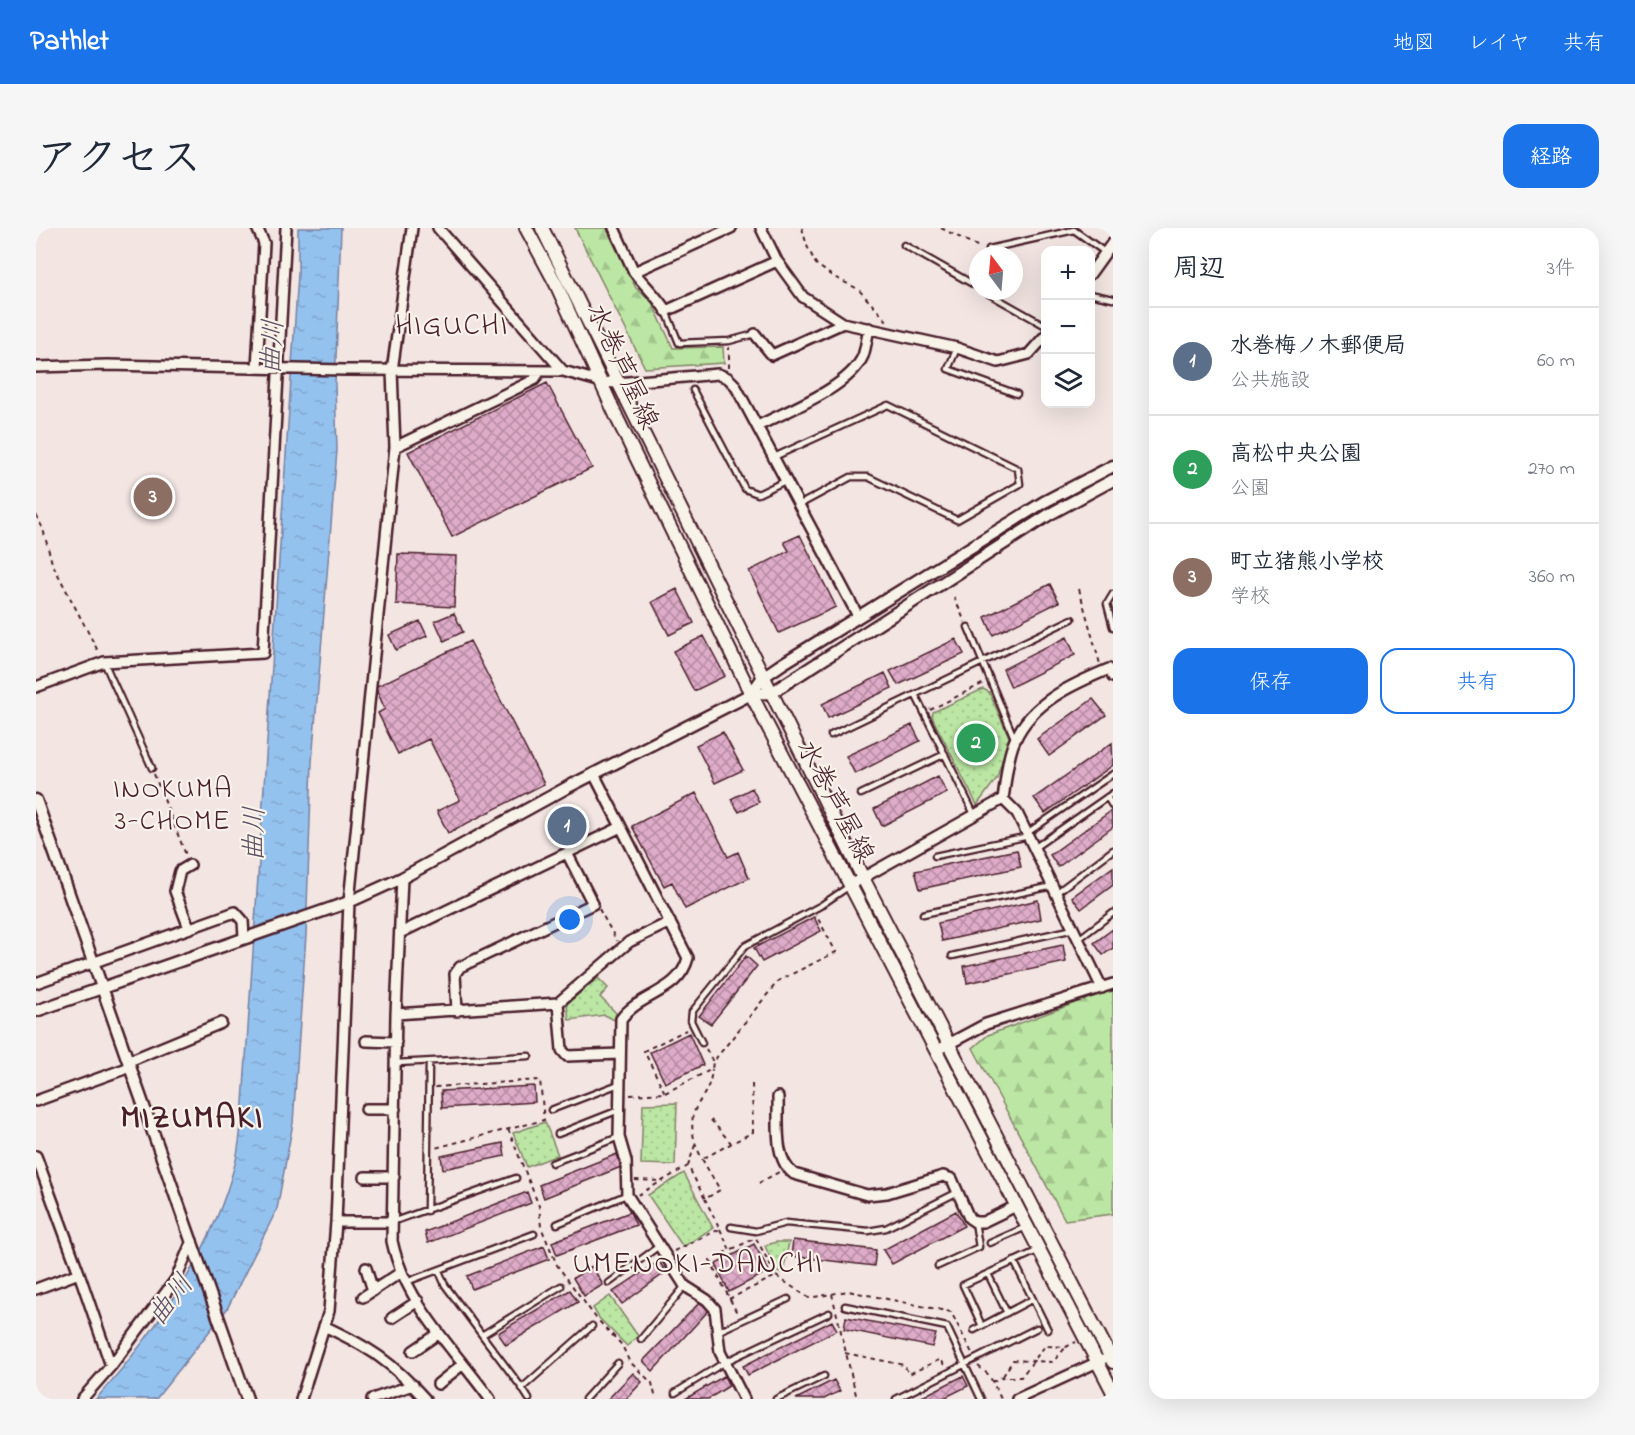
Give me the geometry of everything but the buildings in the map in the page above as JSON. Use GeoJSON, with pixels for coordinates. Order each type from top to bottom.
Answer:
{"type":"FeatureCollection","features":[{"type":"Feature","properties":{"kind":"main road","name":"水巻芦屋線"},"geometry":{"type":"LineString","coordinates":[[526,228],[556,284],[751,694],[1113,1392]]}},
{"type":"Feature","properties":{"kind":"main road","name":"水巻芦屋線"},"geometry":{"type":"LineString","coordinates":[[542,228],[616,383],[863,878],[1112,1358]]}},
{"type":"Feature","properties":{"kind":"street"},"geometry":{"type":"LineString","coordinates":[[257,228],[264,243],[257,368]]}},
{"type":"Feature","properties":{"kind":"street"},"geometry":{"type":"LineString","coordinates":[[36,687],[104,662],[263,654],[286,228]]}},
{"type":"Feature","properties":{"kind":"street"},"geometry":{"type":"LineString","coordinates":[[301,1399],[329,1311],[336,1222],[349,902],[395,447],[392,371],[412,228]]}},
{"type":"Feature","properties":{"kind":"street"},"geometry":{"type":"LineString","coordinates":[[438,228],[563,371]]}},
{"type":"Feature","properties":{"kind":"street"},"geometry":{"type":"LineString","coordinates":[[614,228],[634,272],[657,296],[666,311],[777,261]]}},
{"type":"Feature","properties":{"kind":"street"},"geometry":{"type":"LineString","coordinates":[[634,272],[731,228]]}},
{"type":"Feature","properties":{"kind":"street"},"geometry":{"type":"LineString","coordinates":[[760,228],[777,261],[803,297],[843,323],[957,348],[998,362],[1013,360],[1029,354],[1041,341]]}},
{"type":"Feature","properties":{"kind":"street"},"geometry":{"type":"LineString","coordinates":[[1095,268],[1111,247]]}},
{"type":"Feature","properties":{"kind":"street"},"geometry":{"type":"LineString","coordinates":[[755,334],[772,355],[843,323]]}},
{"type":"Feature","properties":{"kind":"street"},"geometry":{"type":"LineString","coordinates":[[758,426],[840,383],[853,371],[863,356],[869,328]]}},
{"type":"Feature","properties":{"kind":"street"},"geometry":{"type":"LineString","coordinates":[[36,367],[107,365],[392,371],[563,371],[602,382],[616,383],[718,374],[728,378],[735,386],[858,616]]}},
{"type":"Feature","properties":{"kind":"street"},"geometry":{"type":"LineString","coordinates":[[395,447],[534,380],[540,371]]}},
{"type":"Feature","properties":{"kind":"street"},"geometry":{"type":"LineString","coordinates":[[751,694],[763,677],[858,616],[1044,502],[1113,466]]}},
{"type":"Feature","properties":{"kind":"street"},"geometry":{"type":"LineString","coordinates":[[36,1011],[303,916],[349,902],[402,878],[594,774],[751,694],[771,693],[1050,514],[1113,480]]}},
{"type":"Feature","properties":{"kind":"street"},"geometry":{"type":"LineString","coordinates":[[850,885],[1003,799],[1015,740],[1039,706],[1079,682],[1108,674]]}},
{"type":"Feature","properties":{"kind":"street"},"geometry":{"type":"LineString","coordinates":[[594,774],[688,958],[685,968],[676,981],[629,1008],[621,1019],[619,1137],[626,1161],[628,1198],[664,1256],[686,1286],[707,1300],[714,1309],[725,1362],[744,1399]]}},
{"type":"Feature","properties":{"kind":"street"},"geometry":{"type":"LineString","coordinates":[[1003,799],[1017,813],[1080,938],[1102,988]]}},
{"type":"Feature","properties":{"kind":"street"},"geometry":{"type":"LineString","coordinates":[[36,800],[247,1399]]}},
{"type":"Feature","properties":{"kind":"street"},"geometry":{"type":"LineString","coordinates":[[402,932],[621,827]]}},
{"type":"Feature","properties":{"kind":"street"},"geometry":{"type":"LineString","coordinates":[[457,1011],[455,974],[460,967],[592,904],[567,853]]}},
{"type":"Feature","properties":{"kind":"street"},"geometry":{"type":"LineString","coordinates":[[189,928],[175,891],[180,871],[190,865]]}},
{"type":"Feature","properties":{"kind":"street"},"geometry":{"type":"LineString","coordinates":[[402,878],[402,932],[396,1014],[392,1241],[400,1273],[417,1301],[438,1334],[489,1399]]}},
{"type":"Feature","properties":{"kind":"street"},"geometry":{"type":"LineString","coordinates":[[36,983],[235,912],[243,921],[247,936]]}},
{"type":"Feature","properties":{"kind":"street"},"geometry":{"type":"LineString","coordinates":[[396,1014],[558,1003],[629,942],[670,922]]}},
{"type":"Feature","properties":{"kind":"street"},"geometry":{"type":"LineString","coordinates":[[936,1051],[986,1024],[1113,984]]}},
{"type":"Feature","properties":{"kind":"street"},"geometry":{"type":"LineString","coordinates":[[558,1003],[562,1050],[567,1056],[620,1054]]}},
{"type":"Feature","properties":{"kind":"street"},"geometry":{"type":"LineString","coordinates":[[36,1101],[129,1064],[221,1023]]}},
{"type":"Feature","properties":{"kind":"street"},"geometry":{"type":"LineString","coordinates":[[366,1041],[396,1042]]}},
{"type":"Feature","properties":{"kind":"street"},"geometry":{"type":"LineString","coordinates":[[778,1097],[781,1156],[787,1168],[794,1174],[867,1195],[887,1193],[943,1176],[952,1179],[969,1218],[975,1222],[1016,1206]]}},
{"type":"Feature","properties":{"kind":"street"},"geometry":{"type":"LineString","coordinates":[[366,1108],[395,1109]]}},
{"type":"Feature","properties":{"kind":"street"},"geometry":{"type":"LineString","coordinates":[[36,1156],[111,1366]]}},
{"type":"Feature","properties":{"kind":"street"},"geometry":{"type":"LineString","coordinates":[[365,1177],[394,1177]]}},
{"type":"Feature","properties":{"kind":"street"},"geometry":{"type":"LineString","coordinates":[[336,1222],[392,1222]]}},
{"type":"Feature","properties":{"kind":"street"},"geometry":{"type":"LineString","coordinates":[[82,1399],[111,1366],[176,1279],[194,1246]]}},
{"type":"Feature","properties":{"kind":"street"},"geometry":{"type":"LineString","coordinates":[[366,1268],[373,1291]]}},
{"type":"Feature","properties":{"kind":"street"},"geometry":{"type":"LineString","coordinates":[[363,1297],[400,1273]]}},
{"type":"Feature","properties":{"kind":"street"},"geometry":{"type":"LineString","coordinates":[[36,1289],[79,1274]]}},
{"type":"Feature","properties":{"kind":"street"},"geometry":{"type":"LineString","coordinates":[[392,1318],[417,1301]]}},
{"type":"Feature","properties":{"kind":"street"},"geometry":{"type":"LineString","coordinates":[[324,1326],[369,1348],[392,1364],[425,1399]]}},
{"type":"Feature","properties":{"kind":"street"},"geometry":{"type":"LineString","coordinates":[[413,1351],[438,1334]]}},
{"type":"Feature","properties":{"kind":"street"},"geometry":{"type":"LineString","coordinates":[[1017,1399],[1097,1362],[1112,1358]]}},
{"type":"Feature","properties":{"kind":"street"},"geometry":{"type":"LineString","coordinates":[[438,1384],[463,1364]]}},
{"type":"Feature","properties":{"kind":"street"},"geometry":{"type":"LineString","coordinates":[[372,1399],[412,1385]]}},
{"type":"Feature","properties":{"kind":"lane"},"geometry":{"type":"LineString","coordinates":[[1002,246],[1074,230],[1111,247]]}},
{"type":"Feature","properties":{"kind":"lane"},"geometry":{"type":"LineString","coordinates":[[904,245],[969,282]]}},
{"type":"Feature","properties":{"kind":"lane"},"geometry":{"type":"LineString","coordinates":[[1095,295],[1113,299]]}},
{"type":"Feature","properties":{"kind":"lane"},"geometry":{"type":"LineString","coordinates":[[1000,300],[1041,323]]}},
{"type":"Feature","properties":{"kind":"lane"},"geometry":{"type":"LineString","coordinates":[[666,311],[679,343],[729,341],[755,334]]}},
{"type":"Feature","properties":{"kind":"lane"},"geometry":{"type":"LineString","coordinates":[[957,348],[948,369],[1017,394]]}},
{"type":"Feature","properties":{"kind":"lane"},"geometry":{"type":"LineString","coordinates":[[693,390],[745,489],[758,495],[785,481]]}},
{"type":"Feature","properties":{"kind":"lane"},"geometry":{"type":"LineString","coordinates":[[774,457],[888,405],[1018,469],[1020,484],[957,520],[868,477],[851,477],[800,505]]}},
{"type":"Feature","properties":{"kind":"lane"},"geometry":{"type":"LineString","coordinates":[[1113,594],[1107,604],[1113,627]]}},
{"type":"Feature","properties":{"kind":"lane"},"geometry":{"type":"LineString","coordinates":[[831,735],[1072,619]]}},
{"type":"Feature","properties":{"kind":"lane"},"geometry":{"type":"LineString","coordinates":[[968,627],[1015,740]]}},
{"type":"Feature","properties":{"kind":"lane"},"geometry":{"type":"LineString","coordinates":[[104,662],[152,768]]}},
{"type":"Feature","properties":{"kind":"lane"},"geometry":{"type":"LineString","coordinates":[[916,696],[975,816]]}},
{"type":"Feature","properties":{"kind":"lane"},"geometry":{"type":"LineString","coordinates":[[861,794],[945,754]]}},
{"type":"Feature","properties":{"kind":"lane"},"geometry":{"type":"LineString","coordinates":[[935,856],[1028,835],[1113,774]]}},
{"type":"Feature","properties":{"kind":"lane"},"geometry":{"type":"LineString","coordinates":[[1034,848],[1113,793]]}},
{"type":"Feature","properties":{"kind":"lane"},"geometry":{"type":"LineString","coordinates":[[1107,797],[1113,807]]}},
{"type":"Feature","properties":{"kind":"lane"},"geometry":{"type":"LineString","coordinates":[[923,914],[1055,889],[1113,850]]}},
{"type":"Feature","properties":{"kind":"lane"},"geometry":{"type":"LineString","coordinates":[[702,1043],[694,1026],[692,1012],[745,946],[814,909],[850,885]]}},
{"type":"Feature","properties":{"kind":"lane"},"geometry":{"type":"LineString","coordinates":[[1080,938],[1113,913]]}},
{"type":"Feature","properties":{"kind":"lane"},"geometry":{"type":"LineString","coordinates":[[952,956],[1074,929]]}},
{"type":"Feature","properties":{"kind":"lane"},"geometry":{"type":"LineString","coordinates":[[396,1063],[529,1056]]}},
{"type":"Feature","properties":{"kind":"lane"},"geometry":{"type":"LineString","coordinates":[[427,1211],[429,1062]]}},
{"type":"Feature","properties":{"kind":"lane"},"geometry":{"type":"LineString","coordinates":[[551,1110],[620,1084]]}},
{"type":"Feature","properties":{"kind":"lane"},"geometry":{"type":"LineString","coordinates":[[558,1134],[619,1110]]}},
{"type":"Feature","properties":{"kind":"lane"},"geometry":{"type":"LineString","coordinates":[[552,1163],[619,1137]]}},
{"type":"Feature","properties":{"kind":"lane"},"geometry":{"type":"LineString","coordinates":[[392,1222],[516,1178]]}},
{"type":"Feature","properties":{"kind":"lane"},"geometry":{"type":"LineString","coordinates":[[731,1227],[756,1231],[786,1223],[877,1230],[886,1228],[959,1192]]}},
{"type":"Feature","properties":{"kind":"lane"},"geometry":{"type":"LineString","coordinates":[[557,1224],[628,1198]]}},
{"type":"Feature","properties":{"kind":"lane"},"geometry":{"type":"LineString","coordinates":[[938,1266],[979,1247],[975,1222]]}},
{"type":"Feature","properties":{"kind":"lane"},"geometry":{"type":"LineString","coordinates":[[990,1244],[1026,1226]]}},
{"type":"Feature","properties":{"kind":"lane"},"geometry":{"type":"LineString","coordinates":[[406,1282],[534,1234]]}},
{"type":"Feature","properties":{"kind":"lane"},"geometry":{"type":"LineString","coordinates":[[609,1283],[659,1246]]}},
{"type":"Feature","properties":{"kind":"lane"},"geometry":{"type":"LineString","coordinates":[[982,1326],[963,1285],[1039,1250]]}},
{"type":"Feature","properties":{"kind":"lane"},"geometry":{"type":"LineString","coordinates":[[1014,1261],[1048,1330]]}},
{"type":"Feature","properties":{"kind":"lane"},"geometry":{"type":"LineString","coordinates":[[439,1271],[445,1284],[529,1399]]}},
{"type":"Feature","properties":{"kind":"lane"},"geometry":{"type":"LineString","coordinates":[[988,1274],[1007,1312]]}},
{"type":"Feature","properties":{"kind":"lane"},"geometry":{"type":"LineString","coordinates":[[482,1335],[561,1286]]}},
{"type":"Feature","properties":{"kind":"lane"},"geometry":{"type":"LineString","coordinates":[[641,1339],[686,1286]]}},
{"type":"Feature","properties":{"kind":"lane"},"geometry":{"type":"LineString","coordinates":[[717,1332],[741,1323],[788,1299]]}},
{"type":"Feature","properties":{"kind":"lane"},"geometry":{"type":"LineString","coordinates":[[974,1330],[1033,1299]]}},
{"type":"Feature","properties":{"kind":"lane"},"geometry":{"type":"LineString","coordinates":[[845,1306],[947,1327],[981,1399]]}},
{"type":"Feature","properties":{"kind":"lane"},"geometry":{"type":"LineString","coordinates":[[675,1393],[725,1362],[829,1313]]}},
{"type":"Feature","properties":{"kind":"lane"},"geometry":{"type":"LineString","coordinates":[[522,1388],[592,1326]]}},
{"type":"Feature","properties":{"kind":"lane"},"geometry":{"type":"LineString","coordinates":[[896,1399],[965,1362],[1037,1328]]}},
{"type":"Feature","properties":{"kind":"lane"},"geometry":{"type":"LineString","coordinates":[[585,1399],[618,1363]]}},
{"type":"Feature","properties":{"kind":"lane"},"geometry":{"type":"LineString","coordinates":[[776,1399],[824,1376]]}},
{"type":"Feature","properties":{"kind":"path"},"geometry":{"type":"LineString","coordinates":[[802,228],[807,246],[816,264],[832,276],[858,289],[889,322],[887,333]]}},
{"type":"Feature","properties":{"kind":"path"},"geometry":{"type":"LineString","coordinates":[[941,228],[975,246]]}},
{"type":"Feature","properties":{"kind":"path"},"geometry":{"type":"LineString","coordinates":[[728,378],[729,341]]}},
{"type":"Feature","properties":{"kind":"path"},"geometry":{"type":"LineString","coordinates":[[36,515],[43,529],[51,563],[104,662]]}},
{"type":"Feature","properties":{"kind":"path"},"geometry":{"type":"LineString","coordinates":[[1079,589],[1096,656],[1108,674]]}},
{"type":"Feature","properties":{"kind":"path"},"geometry":{"type":"LineString","coordinates":[[954,597],[968,627]]}},
{"type":"Feature","properties":{"kind":"path"},"geometry":{"type":"LineString","coordinates":[[925,712],[989,681]]}},
{"type":"Feature","properties":{"kind":"path"},"geometry":{"type":"LineString","coordinates":[[152,768],[190,865]]}},
{"type":"Feature","properties":{"kind":"path"},"geometry":{"type":"LineString","coordinates":[[592,904],[599,909],[622,948]]}},
{"type":"Feature","properties":{"kind":"path"},"geometry":{"type":"LineString","coordinates":[[628,1198],[688,1166],[695,1145],[693,1116],[711,1086],[713,1062],[778,981],[836,952],[814,909]]}},
{"type":"Feature","properties":{"kind":"path"},"geometry":{"type":"LineString","coordinates":[[665,1093],[644,1051],[694,1026]]}},
{"type":"Feature","properties":{"kind":"path"},"geometry":{"type":"LineString","coordinates":[[702,1043],[713,1062]]}},
{"type":"Feature","properties":{"kind":"path"},"geometry":{"type":"LineString","coordinates":[[619,1095],[665,1093],[712,1070]]}},
{"type":"Feature","properties":{"kind":"path"},"geometry":{"type":"LineString","coordinates":[[428,1149],[544,1120],[540,1080],[429,1087]]}},
{"type":"Feature","properties":{"kind":"path"},"geometry":{"type":"LineString","coordinates":[[703,1159],[753,1132],[752,1082]]}},
{"type":"Feature","properties":{"kind":"path"},"geometry":{"type":"LineString","coordinates":[[711,1119],[731,1143]]}},
{"type":"Feature","properties":{"kind":"path"},"geometry":{"type":"LineString","coordinates":[[508,1129],[538,1206],[541,1227],[557,1265],[596,1318],[622,1345],[629,1361],[652,1383],[656,1399]]}},
{"type":"Feature","properties":{"kind":"path"},"geometry":{"type":"LineString","coordinates":[[695,1145],[720,1190],[705,1199]]}},
{"type":"Feature","properties":{"kind":"path"},"geometry":{"type":"LineString","coordinates":[[688,1166],[730,1250]]}},
{"type":"Feature","properties":{"kind":"path"},"geometry":{"type":"LineString","coordinates":[[759,1183],[787,1168]]}},
{"type":"Feature","properties":{"kind":"path"},"geometry":{"type":"LineString","coordinates":[[626,1179],[663,1181]]}},
{"type":"Feature","properties":{"kind":"path"},"geometry":{"type":"LineString","coordinates":[[664,1256],[720,1229]]}},
{"type":"Feature","properties":{"kind":"path"},"geometry":{"type":"LineString","coordinates":[[729,1299],[776,1276],[756,1238],[710,1260],[729,1299],[741,1323]]}},
{"type":"Feature","properties":{"kind":"path"},"geometry":{"type":"LineString","coordinates":[[832,1294],[857,1399]]}},
{"type":"Feature","properties":{"kind":"path"},"geometry":{"type":"LineString","coordinates":[[1002,1377],[1013,1360],[1053,1362],[1066,1347],[1084,1338]]}},
{"type":"Feature","properties":{"kind":"path"},"geometry":{"type":"LineString","coordinates":[[992,1382],[1002,1377],[1021,1377],[1045,1346],[1066,1347]]}},
{"type":"Feature","properties":{"kind":"path"},"geometry":{"type":"LineString","coordinates":[[846,1353],[904,1365],[909,1374],[941,1359],[945,1368],[965,1362]]}},
{"type":"Feature","properties":{"kind":"green space"},"geometry":{"type":"Polygon","coordinates":[[[575,228],[606,228],[636,288],[652,302],[673,348],[723,347],[724,363],[645,368],[575,228]]]}},
{"type":"Feature","properties":{"kind":"green space"},"geometry":{"type":"Polygon","coordinates":[[[983,689],[989,692],[1009,737],[997,778],[977,805],[932,717],[933,712],[983,689]]]}},
{"type":"Feature","properties":{"kind":"green space"},"geometry":{"type":"Polygon","coordinates":[[[598,978],[608,988],[600,997],[616,1013],[614,1020],[605,1015],[569,1020],[567,1004],[598,978]]]}},
{"type":"Feature","properties":{"kind":"green space"},"geometry":{"type":"Polygon","coordinates":[[[1113,989],[1113,1214],[1065,1220],[973,1048],[988,1035],[1113,989]]]}},
{"type":"Feature","properties":{"kind":"green space"},"geometry":{"type":"Polygon","coordinates":[[[677,1103],[675,1165],[641,1164],[643,1104],[677,1103]]]}},
{"type":"Feature","properties":{"kind":"green space"},"geometry":{"type":"Polygon","coordinates":[[[545,1122],[558,1155],[527,1167],[513,1133],[545,1122]]]}},
{"type":"Feature","properties":{"kind":"green space"},"geometry":{"type":"Polygon","coordinates":[[[684,1173],[713,1228],[683,1247],[648,1195],[684,1173]]]}},
{"type":"Feature","properties":{"kind":"green space"},"geometry":{"type":"Polygon","coordinates":[[[776,1242],[789,1242],[783,1273],[777,1272],[765,1246],[776,1242]]]}},
{"type":"Feature","properties":{"kind":"green space"},"geometry":{"type":"Polygon","coordinates":[[[610,1296],[638,1336],[627,1346],[599,1318],[593,1308],[610,1296]]]}},
{"type":"Feature","properties":{"kind":"water","name":"曲川"},"geometry":{"type":"Polygon","coordinates":[[[298,228],[341,228],[335,384],[337,450],[312,762],[306,935],[293,1123],[277,1209],[227,1309],[156,1399],[96,1399],[140,1346],[197,1260],[225,1197],[238,1153],[298,274],[298,228]]]}},
{"type":"Feature","properties":{"kind":"place","name":"町立猪熊小学校"},"geometry":{"type":"Point","coordinates":[153,497]}},
{"type":"Feature","properties":{"kind":"place","name":"高松中央公園"},"geometry":{"type":"Point","coordinates":[976,743]}},
{"type":"Feature","properties":{"kind":"place","name":"水巻梅ノ木郵便局"},"geometry":{"type":"Point","coordinates":[567,826]}},
{"type":"Feature","properties":{"kind":"district","name":"HIGUCHI"},"geometry":{"type":"Point","coordinates":[452,327]}},
{"type":"Feature","properties":{"kind":"district","name":"INOKUMA 3-CHOME"},"geometry":{"type":"Point","coordinates":[173,806]}},
{"type":"Feature","properties":{"kind":"district","name":"MIZUMAKI"},"geometry":{"type":"Point","coordinates":[192,1119]}},
{"type":"Feature","properties":{"kind":"district","name":"UMENOKI-DANCHI"},"geometry":{"type":"Point","coordinates":[698,1265]}}]}
